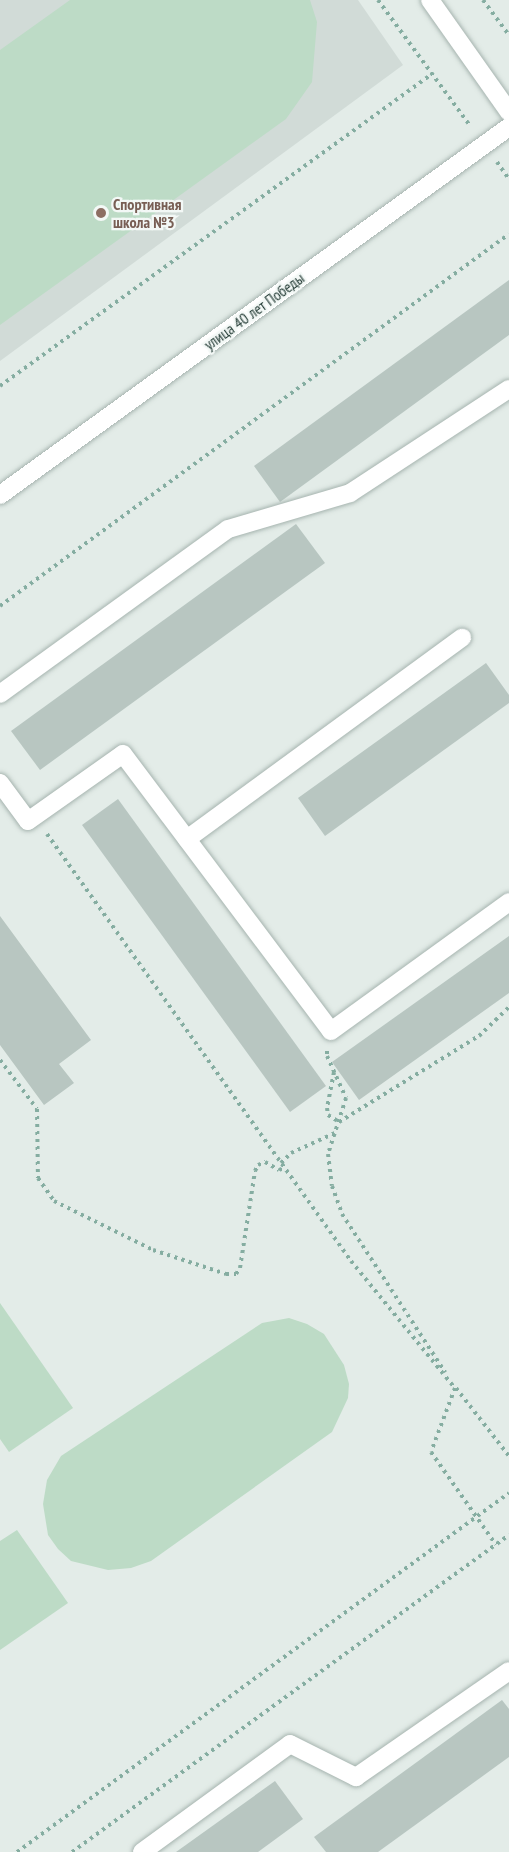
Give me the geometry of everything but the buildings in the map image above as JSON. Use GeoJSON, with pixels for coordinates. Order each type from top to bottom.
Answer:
{"type":"FeatureCollection","features":[{"type":"Feature","properties":{"kind":"street"},"geometry":{"type":"LineString","coordinates":[[430,0],[509,112]]}},
{"type":"Feature","properties":{"kind":"street","name":"улица 40 лет Победы"},"geometry":{"type":"LineString","coordinates":[[0,495],[509,127]]}},
{"type":"Feature","properties":{"kind":"street"},"geometry":{"type":"LineString","coordinates":[[0,694],[228,529],[350,493],[509,389]]}},
{"type":"Feature","properties":{"kind":"street"},"geometry":{"type":"LineString","coordinates":[[187,839],[462,638]]}},
{"type":"Feature","properties":{"kind":"street"},"geometry":{"type":"LineString","coordinates":[[0,783],[28,821],[123,754],[331,1031],[509,902]]}},
{"type":"Feature","properties":{"kind":"street"},"geometry":{"type":"LineString","coordinates":[[142,1852],[290,1744],[356,1778],[509,1671]]}},
{"type":"Feature","properties":{"kind":"path"},"geometry":{"type":"LineString","coordinates":[[378,0],[509,179]]}},
{"type":"Feature","properties":{"kind":"path"},"geometry":{"type":"LineString","coordinates":[[483,0],[509,35]]}},
{"type":"Feature","properties":{"kind":"path"},"geometry":{"type":"LineString","coordinates":[[0,386],[432,74]]}},
{"type":"Feature","properties":{"kind":"path"},"geometry":{"type":"LineString","coordinates":[[0,606],[509,234]]}},
{"type":"Feature","properties":{"kind":"path"},"geometry":{"type":"LineString","coordinates":[[34,816],[351,1261],[509,1456]]}},
{"type":"Feature","properties":{"kind":"path"},"geometry":{"type":"LineString","coordinates":[[338,1121],[479,1036],[509,1007]]}},
{"type":"Feature","properties":{"kind":"path"},"geometry":{"type":"LineString","coordinates":[[331,1031],[327,1056],[346,1098],[328,1154],[328,1167],[342,1214],[455,1388]]}},
{"type":"Feature","properties":{"kind":"path"},"geometry":{"type":"LineString","coordinates":[[0,1060],[37,1109],[38,1178],[54,1201],[153,1250],[226,1274],[236,1274],[240,1268],[255,1171],[258,1165],[265,1162],[279,1170],[285,1168]]}},
{"type":"Feature","properties":{"kind":"path"},"geometry":{"type":"LineString","coordinates":[[334,1071],[327,1108],[328,1115],[338,1121]]}},
{"type":"Feature","properties":{"kind":"path"},"geometry":{"type":"LineString","coordinates":[[281,1163],[291,1153],[335,1133]]}},
{"type":"Feature","properties":{"kind":"path"},"geometry":{"type":"LineString","coordinates":[[455,1388],[431,1452],[496,1545]]}},
{"type":"Feature","properties":{"kind":"path"},"geometry":{"type":"LineString","coordinates":[[17,1852],[509,1493]]}},
{"type":"Feature","properties":{"kind":"path"},"geometry":{"type":"LineString","coordinates":[[72,1852],[509,1536]]}},
{"type":"Feature","properties":{"kind":"shaded area","name":"Спортивная школа №3"},"geometry":{"type":"Polygon","coordinates":[[[0,0],[358,0],[403,65],[0,361],[0,0]]]}},
{"type":"Feature","properties":{"kind":"green space","name":"Спортивная школа №3"},"geometry":{"type":"Polygon","coordinates":[[[70,0],[310,0],[317,22],[312,82],[286,119],[0,325],[0,50],[70,0]]]}},
{"type":"Feature","properties":{"kind":"green space"},"geometry":{"type":"Polygon","coordinates":[[[0,1303],[73,1408],[9,1452],[0,1439],[0,1303]]]}},
{"type":"Feature","properties":{"kind":"green space"},"geometry":{"type":"Polygon","coordinates":[[[289,1318],[307,1324],[324,1334],[344,1365],[349,1384],[348,1398],[332,1432],[151,1561],[131,1568],[108,1570],[71,1561],[58,1549],[48,1535],[43,1504],[47,1480],[61,1456],[262,1323],[289,1318]]]}},
{"type":"Feature","properties":{"kind":"green space"},"geometry":{"type":"Polygon","coordinates":[[[17,1530],[68,1603],[0,1650],[0,1541],[17,1530]]]}},
{"type":"Feature","properties":{"kind":"place","name":"Спортивная школа №3"},"geometry":{"type":"Point","coordinates":[101,213]}}]}
